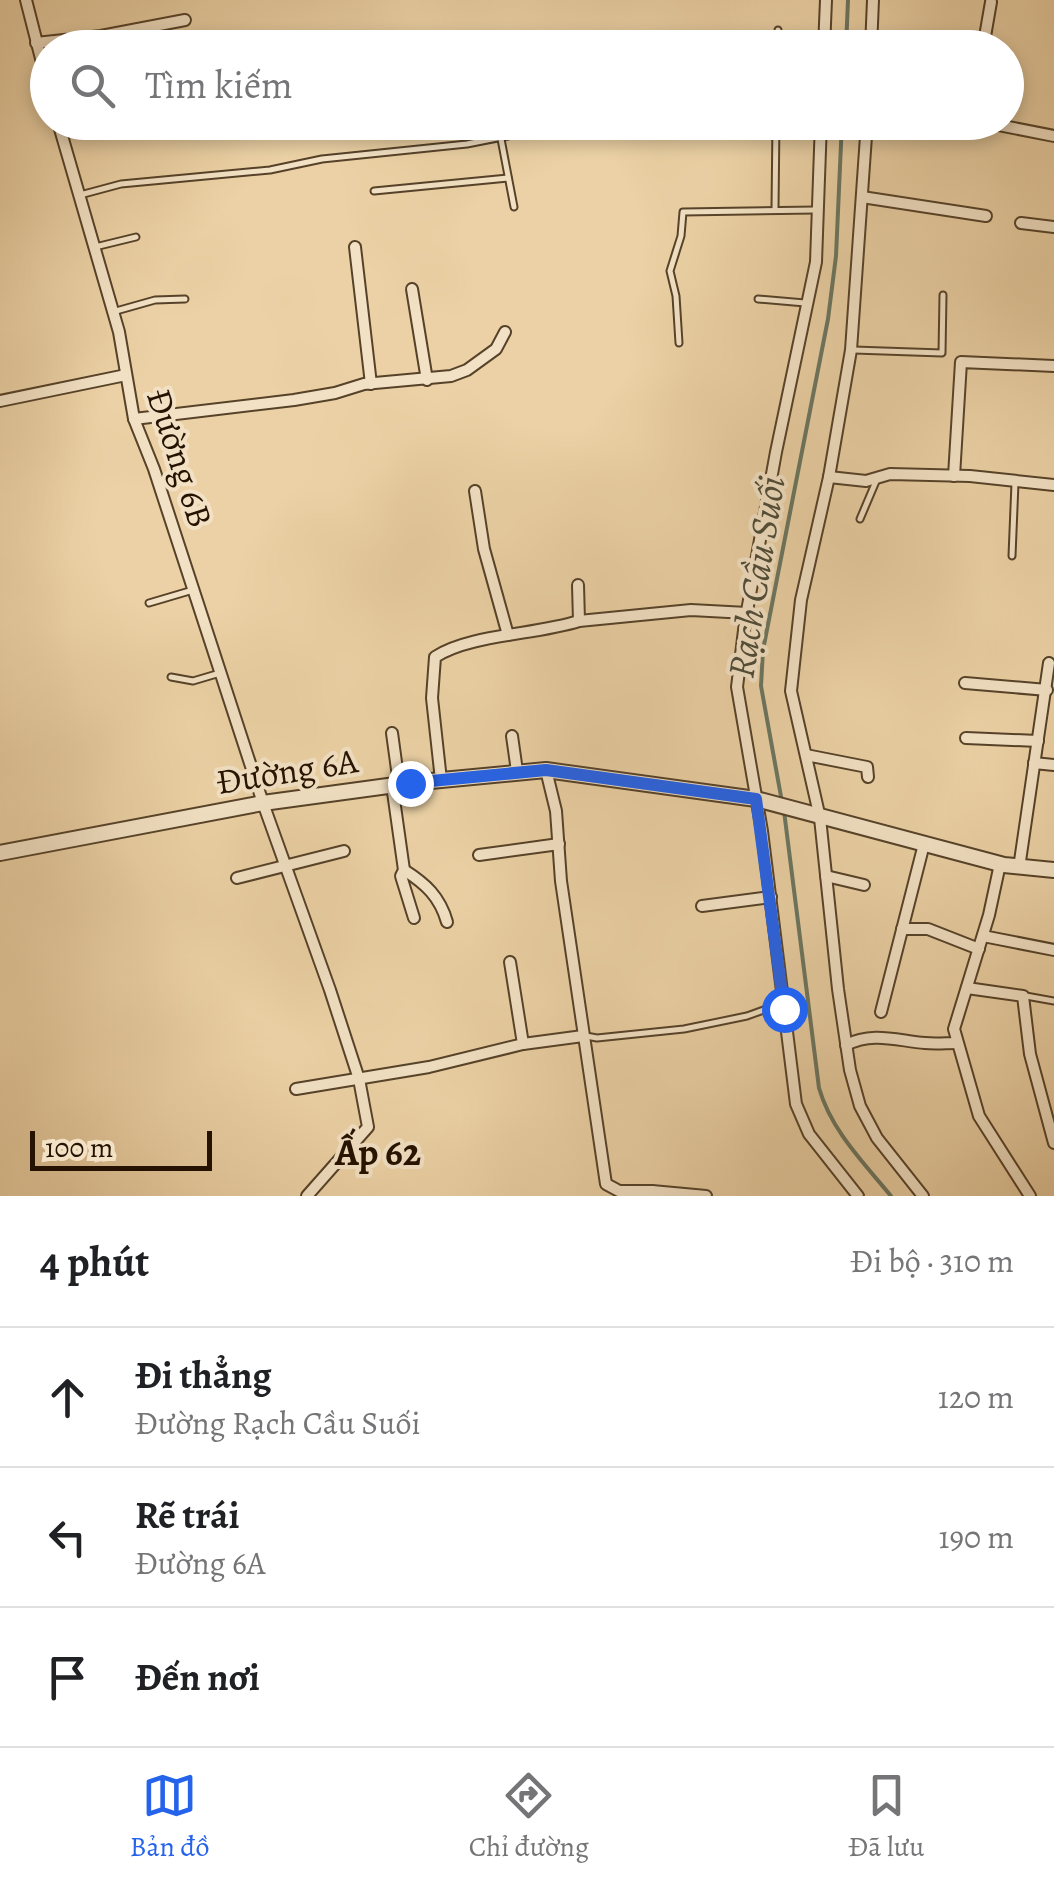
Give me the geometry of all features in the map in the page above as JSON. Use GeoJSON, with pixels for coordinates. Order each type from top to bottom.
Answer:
{"type":"FeatureCollection","features":[{"type":"Feature","properties":{"kind":"street"},"geometry":{"type":"LineString","coordinates":[[26,0],[33,30]]}},
{"type":"Feature","properties":{"kind":"street"},"geometry":{"type":"LineString","coordinates":[[825,30],[826,0]]}},
{"type":"Feature","properties":{"kind":"street"},"geometry":{"type":"LineString","coordinates":[[871,30],[873,0]]}},
{"type":"Feature","properties":{"kind":"street"},"geometry":{"type":"LineString","coordinates":[[986,30],[990,2]]}},
{"type":"Feature","properties":{"kind":"street"},"geometry":{"type":"LineString","coordinates":[[132,30],[185,20]]}},
{"type":"Feature","properties":{"kind":"street"},"geometry":{"type":"LineString","coordinates":[[1024,130],[1054,136]]}},
{"type":"Feature","properties":{"kind":"street","name":"Đường 6B"},"geometry":{"type":"LineString","coordinates":[[64,140],[113,312],[134,419],[359,1080],[368,1128],[308,1196]]}},
{"type":"Feature","properties":{"kind":"street"},"geometry":{"type":"LineString","coordinates":[[820,140],[816,262],[776,452],[738,687],[759,800],[796,1104],[808,1134],[858,1196]]}},
{"type":"Feature","properties":{"kind":"street"},"geometry":{"type":"LineString","coordinates":[[866,140],[851,350],[801,600],[791,691],[817,817],[846,1045],[860,1106],[878,1138],[923,1196]]}},
{"type":"Feature","properties":{"kind":"street"},"geometry":{"type":"LineString","coordinates":[[862,197],[986,216]]}},
{"type":"Feature","properties":{"kind":"street"},"geometry":{"type":"LineString","coordinates":[[1021,223],[1054,227]]}},
{"type":"Feature","properties":{"kind":"street"},"geometry":{"type":"LineString","coordinates":[[356,247],[371,384]]}},
{"type":"Feature","properties":{"kind":"street"},"geometry":{"type":"LineString","coordinates":[[412,289],[427,380]]}},
{"type":"Feature","properties":{"kind":"street"},"geometry":{"type":"LineString","coordinates":[[134,419],[451,376],[467,370],[496,349],[504,332]]}},
{"type":"Feature","properties":{"kind":"street"},"geometry":{"type":"LineString","coordinates":[[954,476],[961,362],[1054,366]]}},
{"type":"Feature","properties":{"kind":"street"},"geometry":{"type":"LineString","coordinates":[[0,402],[126,375]]}},
{"type":"Feature","properties":{"kind":"street"},"geometry":{"type":"LineString","coordinates":[[828,478],[866,482],[890,474],[1054,485]]}},
{"type":"Feature","properties":{"kind":"street"},"geometry":{"type":"LineString","coordinates":[[474,491],[484,549],[508,635]]}},
{"type":"Feature","properties":{"kind":"street"},"geometry":{"type":"LineString","coordinates":[[578,585],[580,621]]}},
{"type":"Feature","properties":{"kind":"street"},"geometry":{"type":"LineString","coordinates":[[440,780],[432,698],[435,656],[452,646],[548,631],[580,621],[691,610],[747,613]]}},
{"type":"Feature","properties":{"kind":"street"},"geometry":{"type":"LineString","coordinates":[[1019,868],[1049,662]]}},
{"type":"Feature","properties":{"kind":"street"},"geometry":{"type":"LineString","coordinates":[[965,683],[1046,690]]}},
{"type":"Feature","properties":{"kind":"street"},"geometry":{"type":"LineString","coordinates":[[392,734],[404,870],[401,876],[414,918]]}},
{"type":"Feature","properties":{"kind":"street"},"geometry":{"type":"LineString","coordinates":[[512,736],[517,772]]}},
{"type":"Feature","properties":{"kind":"street"},"geometry":{"type":"LineString","coordinates":[[966,738],[1038,741]]}},
{"type":"Feature","properties":{"kind":"street"},"geometry":{"type":"LineString","coordinates":[[806,755],[859,763],[867,766],[868,778]]}},
{"type":"Feature","properties":{"kind":"street"},"geometry":{"type":"LineString","coordinates":[[1034,762],[1054,765]]}},
{"type":"Feature","properties":{"kind":"street"},"geometry":{"type":"LineString","coordinates":[[546,770],[606,1184],[618,1191],[706,1196]]}},
{"type":"Feature","properties":{"kind":"street","name":"Đường 6A"},"geometry":{"type":"LineString","coordinates":[[0,853],[263,803],[546,770],[759,800],[1000,864],[1054,870]]}},
{"type":"Feature","properties":{"kind":"street"},"geometry":{"type":"LineString","coordinates":[[478,855],[558,844]]}},
{"type":"Feature","properties":{"kind":"street"},"geometry":{"type":"LineString","coordinates":[[881,1012],[924,844]]}},
{"type":"Feature","properties":{"kind":"street"},"geometry":{"type":"LineString","coordinates":[[237,878],[344,851]]}},
{"type":"Feature","properties":{"kind":"street"},"geometry":{"type":"LineString","coordinates":[[1000,864],[954,1029],[979,1116],[1026,1194]]}},
{"type":"Feature","properties":{"kind":"street"},"geometry":{"type":"LineString","coordinates":[[404,870],[428,886],[442,906],[447,922]]}},
{"type":"Feature","properties":{"kind":"street"},"geometry":{"type":"LineString","coordinates":[[826,876],[864,885]]}},
{"type":"Feature","properties":{"kind":"street"},"geometry":{"type":"LineString","coordinates":[[702,906],[771,897]]}},
{"type":"Feature","properties":{"kind":"street"},"geometry":{"type":"LineString","coordinates":[[902,929],[928,929],[979,949]]}},
{"type":"Feature","properties":{"kind":"street"},"geometry":{"type":"LineString","coordinates":[[983,936],[1054,950]]}},
{"type":"Feature","properties":{"kind":"street"},"geometry":{"type":"LineString","coordinates":[[510,962],[524,1044]]}},
{"type":"Feature","properties":{"kind":"street"},"geometry":{"type":"LineString","coordinates":[[967,988],[1023,996],[1024,1020],[1054,1141]]}},
{"type":"Feature","properties":{"kind":"street"},"geometry":{"type":"LineString","coordinates":[[296,1089],[583,1036]]}},
{"type":"Feature","properties":{"kind":"street"},"geometry":{"type":"LineString","coordinates":[[846,1045],[855,1040],[886,1037],[922,1043],[957,1042]]}},
{"type":"Feature","properties":{"kind":"street"},"geometry":{"type":"LineString","coordinates":[[1040,1090],[1054,1088]]}},
{"type":"Feature","properties":{"kind":"lane"},"geometry":{"type":"LineString","coordinates":[[80,195],[121,184],[270,170],[347,156],[492,140]]}},
{"type":"Feature","properties":{"kind":"lane"},"geometry":{"type":"LineString","coordinates":[[501,140],[514,207]]}},
{"type":"Feature","properties":{"kind":"lane"},"geometry":{"type":"LineString","coordinates":[[774,209],[776,140]]}},
{"type":"Feature","properties":{"kind":"lane"},"geometry":{"type":"LineString","coordinates":[[374,191],[508,178]]}},
{"type":"Feature","properties":{"kind":"lane"},"geometry":{"type":"LineString","coordinates":[[679,343],[670,271],[684,212],[818,210]]}},
{"type":"Feature","properties":{"kind":"lane"},"geometry":{"type":"LineString","coordinates":[[94,247],[136,237]]}},
{"type":"Feature","properties":{"kind":"lane"},"geometry":{"type":"LineString","coordinates":[[851,350],[942,353],[943,295]]}},
{"type":"Feature","properties":{"kind":"lane"},"geometry":{"type":"LineString","coordinates":[[113,312],[155,300],[184,299]]}},
{"type":"Feature","properties":{"kind":"lane"},"geometry":{"type":"LineString","coordinates":[[758,299],[808,302]]}},
{"type":"Feature","properties":{"kind":"lane"},"geometry":{"type":"LineString","coordinates":[[860,520],[877,479]]}},
{"type":"Feature","properties":{"kind":"lane"},"geometry":{"type":"LineString","coordinates":[[1012,556],[1015,480]]}},
{"type":"Feature","properties":{"kind":"lane"},"geometry":{"type":"LineString","coordinates":[[148,603],[193,590]]}},
{"type":"Feature","properties":{"kind":"lane"},"geometry":{"type":"LineString","coordinates":[[171,677],[193,681],[220,674]]}},
{"type":"Feature","properties":{"kind":"lane"},"geometry":{"type":"LineString","coordinates":[[1023,996],[1054,1001]]}},
{"type":"Feature","properties":{"kind":"lane"},"geometry":{"type":"LineString","coordinates":[[583,1036],[666,1033],[746,1016],[783,1002]]}},
{"type":"Feature","properties":{"kind":"waterway","name":"Rạch Cầu Suối"},"geometry":{"type":"LineString","coordinates":[[847,30],[848,0]]}},
{"type":"Feature","properties":{"kind":"waterway","name":"Rạch Cầu Suối"},"geometry":{"type":"LineString","coordinates":[[782,802],[761,686],[763,650],[828,319],[836,256],[841,140]]}},
{"type":"Feature","properties":{"kind":"waterway","name":"Rạch Cầu Suối"},"geometry":{"type":"LineString","coordinates":[[784,811],[819,1088],[840,1132],[891,1196]]}},
{"type":"Feature","properties":{"kind":"district","name":"Ấp 62"},"geometry":{"type":"Point","coordinates":[378,1152]}},
{"type":"Feature","properties":{"kind":"route"},"geometry":{"type":"LineString","coordinates":[[410,783],[546,770],[756,799],[784,1009]]}}]}
